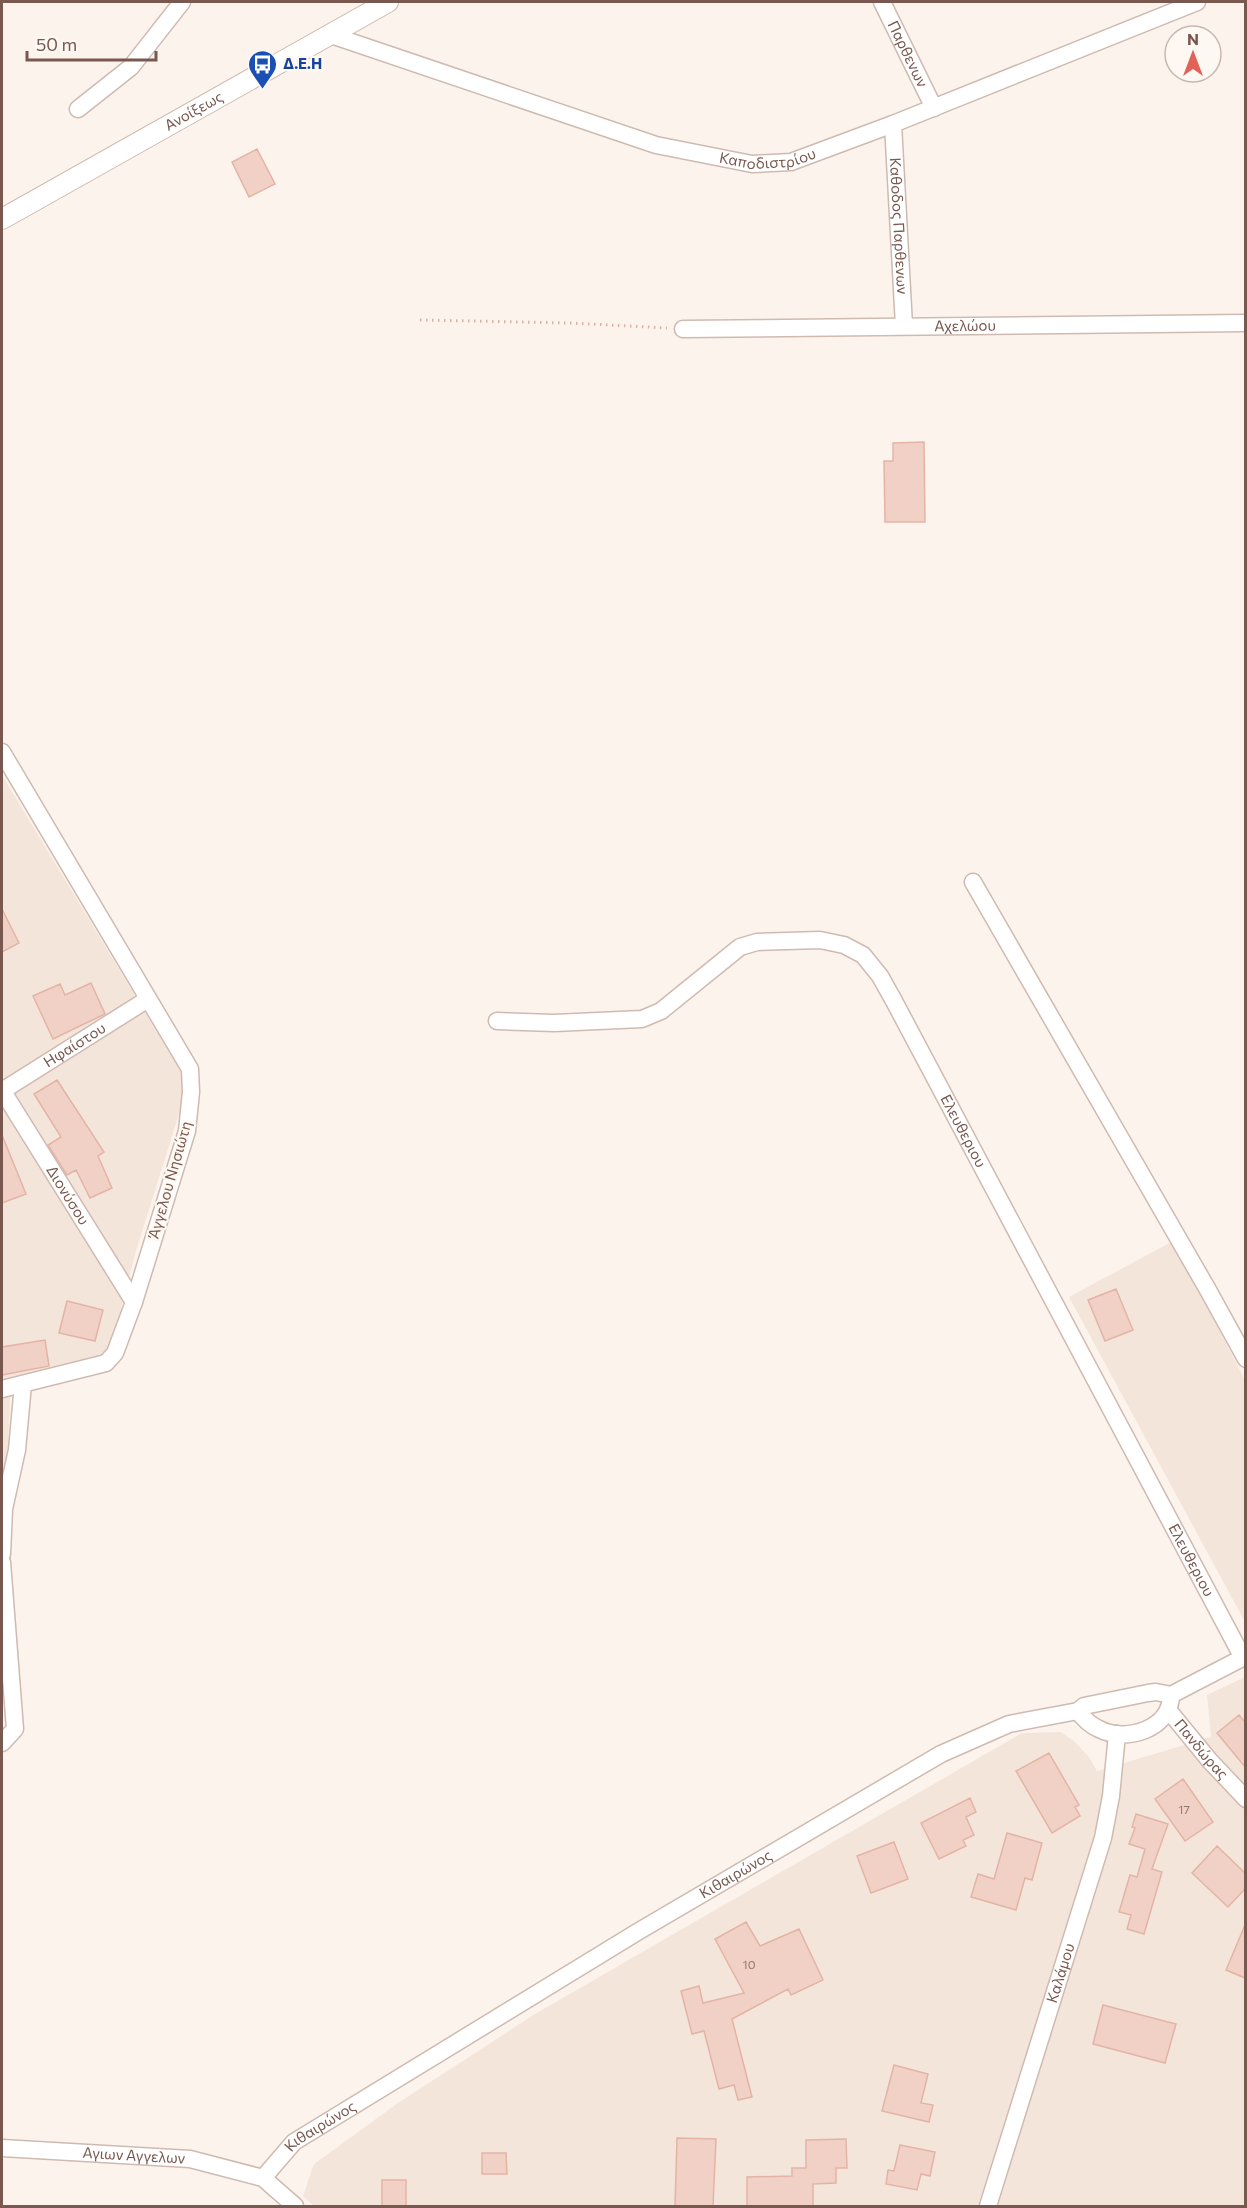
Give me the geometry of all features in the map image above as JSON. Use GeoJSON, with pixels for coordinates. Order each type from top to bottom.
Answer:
{"type":"FeatureCollection","features":[{"type":"Feature","properties":{"kind":"street"},"geometry":{"type":"LineString","coordinates":[[78,109],[130,67],[182,2]]}},
{"type":"Feature","properties":{"kind":"street","name":"Ανοίξεως"},"geometry":{"type":"LineString","coordinates":[[2,219],[387,2]]}},
{"type":"Feature","properties":{"kind":"street","name":"Παρθενων"},"geometry":{"type":"LineString","coordinates":[[882,2],[934,108]]}},
{"type":"Feature","properties":{"kind":"street","name":"Καποδιστρίου"},"geometry":{"type":"LineString","coordinates":[[328,34],[656,145],[753,164],[791,162],[934,108],[1197,2]]}},
{"type":"Feature","properties":{"kind":"street","name":"Καθοδος Παρθενων"},"geometry":{"type":"LineString","coordinates":[[893,124],[904,326]]}},
{"type":"Feature","properties":{"kind":"street","name":"Αχελώου"},"geometry":{"type":"LineString","coordinates":[[683,329],[1245,323]]}},
{"type":"Feature","properties":{"kind":"street","name":"Άγγελου Νησιώτη"},"geometry":{"type":"LineString","coordinates":[[2,752],[190,1069],[191,1092],[187,1131],[134,1302],[115,1353],[106,1363],[2,1389]]}},
{"type":"Feature","properties":{"kind":"street"},"geometry":{"type":"LineString","coordinates":[[974,882],[1208,1290],[1245,1359]]}},
{"type":"Feature","properties":{"kind":"street","name":"Ελευθεριου"},"geometry":{"type":"LineString","coordinates":[[497,1021],[554,1023],[642,1020],[661,1011],[740,947],[757,942],[820,940],[844,945],[862,956],[880,976],[894,1001],[1244,1657]]}},
{"type":"Feature","properties":{"kind":"street","name":"Ηφαίστου"},"geometry":{"type":"LineString","coordinates":[[2,1091],[148,999]]}},
{"type":"Feature","properties":{"kind":"street","name":"Διονύσου"},"geometry":{"type":"LineString","coordinates":[[2,1091],[134,1302]]}},
{"type":"Feature","properties":{"kind":"street"},"geometry":{"type":"LineString","coordinates":[[2,1554],[4,1509],[17,1450],[22,1384]]}},
{"type":"Feature","properties":{"kind":"street"},"geometry":{"type":"LineString","coordinates":[[2,1562],[15,1730],[2,1743]]}},
{"type":"Feature","properties":{"kind":"street","name":"Κιθαιρώνος"},"geometry":{"type":"LineString","coordinates":[[263,2178],[294,2142],[639,1931],[941,1754],[1009,1724],[1078,1710],[1102,1701],[1156,1692],[1170,1703],[1244,1657]]}},
{"type":"Feature","properties":{"kind":"street"},"geometry":{"type":"LineString","coordinates":[[1078,1710],[1084,1719],[1099,1730],[1117,1734],[1132,1733],[1155,1727],[1170,1703]]}},
{"type":"Feature","properties":{"kind":"street","name":"Πανδώρας"},"geometry":{"type":"LineString","coordinates":[[1170,1703],[1210,1761],[1245,1799]]}},
{"type":"Feature","properties":{"kind":"street","name":"Καλάμου"},"geometry":{"type":"LineString","coordinates":[[988,2206],[1103,1838],[1111,1796],[1117,1734]]}},
{"type":"Feature","properties":{"kind":"street","name":"Αγιων Αγγελων"},"geometry":{"type":"LineString","coordinates":[[2,2148],[190,2159],[263,2178]]}},
{"type":"Feature","properties":{"kind":"street"},"geometry":{"type":"LineString","coordinates":[[263,2178],[295,2206]]}},
{"type":"Feature","properties":{"kind":"path"},"geometry":{"type":"LineString","coordinates":[[420,320],[570,323],[683,329]]}},
{"type":"Feature","properties":{"kind":"shaded area"},"geometry":{"type":"Polygon","coordinates":[[[2,775],[181,1072],[184,1098],[136,1251],[120,1312],[104,1357],[11,1378],[8,1447],[2,1481],[2,775]]]}},
{"type":"Feature","properties":{"kind":"shaded area"},"geometry":{"type":"Polygon","coordinates":[[[1173,1241],[1245,1380],[1245,1622],[1069,1297],[1173,1241]]]}},
{"type":"Feature","properties":{"kind":"shaded area"},"geometry":{"type":"Polygon","coordinates":[[[1245,1677],[1245,2206],[314,2206],[303,2196],[314,2164],[398,2103],[535,2014],[1022,1733],[1061,1732],[1075,1742],[1089,1757],[1097,1771],[1211,1737],[1207,1695],[1245,1677]]]}},
{"type":"Feature","properties":{"kind":"building"},"geometry":{"type":"Polygon","coordinates":[[[257,149],[275,184],[249,197],[232,162],[257,149]]]}},
{"type":"Feature","properties":{"kind":"building"},"geometry":{"type":"Polygon","coordinates":[[[924,442],[925,522],[885,522],[884,461],[893,461],[893,443],[924,442]]]}},
{"type":"Feature","properties":{"kind":"building"},"geometry":{"type":"Polygon","coordinates":[[[2,909],[19,943],[2,952],[2,909]]]}},
{"type":"Feature","properties":{"kind":"building"},"geometry":{"type":"Polygon","coordinates":[[[91,983],[105,1014],[53,1039],[33,996],[60,984],[65,995],[91,983]]]}},
{"type":"Feature","properties":{"kind":"building"},"geometry":{"type":"Polygon","coordinates":[[[57,1080],[104,1152],[98,1156],[112,1188],[90,1198],[76,1170],[67,1175],[48,1145],[61,1137],[34,1094],[57,1080]]]}},
{"type":"Feature","properties":{"kind":"building"},"geometry":{"type":"Polygon","coordinates":[[[2,1135],[26,1194],[2,1203],[2,1135]]]}},
{"type":"Feature","properties":{"kind":"building"},"geometry":{"type":"Polygon","coordinates":[[[1116,1289],[1133,1330],[1105,1341],[1088,1300],[1116,1289]]]}},
{"type":"Feature","properties":{"kind":"building"},"geometry":{"type":"Polygon","coordinates":[[[67,1301],[103,1310],[95,1341],[59,1333],[67,1301]]]}},
{"type":"Feature","properties":{"kind":"building"},"geometry":{"type":"Polygon","coordinates":[[[45,1340],[49,1366],[2,1375],[2,1347],[45,1340]]]}},
{"type":"Feature","properties":{"kind":"building"},"geometry":{"type":"Polygon","coordinates":[[[1239,1715],[1245,1722],[1245,1767],[1217,1733],[1239,1715]]]}},
{"type":"Feature","properties":{"kind":"building"},"geometry":{"type":"Polygon","coordinates":[[[1049,1753],[1079,1805],[1075,1807],[1080,1816],[1052,1833],[1016,1771],[1049,1753]]]}},
{"type":"Feature","properties":{"kind":"building"},"geometry":{"type":"Polygon","coordinates":[[[1183,1779],[1213,1822],[1185,1841],[1155,1799],[1183,1779]]]}},
{"type":"Feature","properties":{"kind":"building"},"geometry":{"type":"Polygon","coordinates":[[[970,1798],[976,1812],[966,1817],[974,1835],[963,1840],[966,1846],[939,1859],[921,1823],[970,1798]]]}},
{"type":"Feature","properties":{"kind":"building"},"geometry":{"type":"Polygon","coordinates":[[[1136,1814],[1168,1824],[1152,1869],[1162,1872],[1144,1934],[1127,1929],[1131,1915],[1119,1912],[1130,1875],[1137,1877],[1145,1849],[1129,1844],[1135,1828],[1132,1827],[1136,1814]]]}},
{"type":"Feature","properties":{"kind":"building"},"geometry":{"type":"Polygon","coordinates":[[[1007,1833],[1042,1843],[1032,1880],[1025,1878],[1016,1910],[971,1897],[978,1874],[994,1879],[1007,1833]]]}},
{"type":"Feature","properties":{"kind":"building"},"geometry":{"type":"Polygon","coordinates":[[[894,1842],[908,1879],[871,1893],[857,1856],[894,1842]]]}},
{"type":"Feature","properties":{"kind":"building"},"geometry":{"type":"Polygon","coordinates":[[[1217,1846],[1245,1873],[1245,1889],[1228,1907],[1192,1873],[1217,1846]]]}},
{"type":"Feature","properties":{"kind":"building"},"geometry":{"type":"Polygon","coordinates":[[[746,1922],[760,1946],[799,1929],[823,1980],[791,1995],[788,1989],[732,2019],[752,2097],[738,2100],[734,2085],[719,2089],[704,2031],[692,2034],[681,1991],[699,1986],[703,2003],[744,1993],[715,1939],[746,1922]]]}},
{"type":"Feature","properties":{"kind":"building"},"geometry":{"type":"Polygon","coordinates":[[[1245,1925],[1245,1978],[1226,1970],[1245,1925]]]}},
{"type":"Feature","properties":{"kind":"building"},"geometry":{"type":"Polygon","coordinates":[[[1103,2005],[1176,2024],[1165,2063],[1093,2044],[1103,2005]]]}},
{"type":"Feature","properties":{"kind":"building"},"geometry":{"type":"Polygon","coordinates":[[[894,2065],[928,2074],[921,2103],[933,2105],[929,2122],[882,2111],[894,2065]]]}},
{"type":"Feature","properties":{"kind":"building"},"geometry":{"type":"Polygon","coordinates":[[[677,2138],[716,2139],[713,2206],[675,2206],[677,2138]]]}},
{"type":"Feature","properties":{"kind":"building"},"geometry":{"type":"Polygon","coordinates":[[[846,2139],[847,2168],[836,2168],[836,2183],[813,2184],[813,2206],[747,2206],[747,2177],[792,2176],[792,2168],[806,2168],[806,2140],[846,2139]]]}},
{"type":"Feature","properties":{"kind":"building"},"geometry":{"type":"Polygon","coordinates":[[[900,2145],[935,2152],[930,2176],[921,2174],[917,2190],[886,2184],[888,2170],[894,2171],[900,2145]]]}},
{"type":"Feature","properties":{"kind":"building"},"geometry":{"type":"Polygon","coordinates":[[[482,2153],[506,2153],[507,2174],[482,2174],[482,2153]]]}},
{"type":"Feature","properties":{"kind":"building"},"geometry":{"type":"Polygon","coordinates":[[[382,2180],[406,2180],[406,2206],[382,2206],[382,2180]]]}},
{"type":"Feature","properties":{"kind":"place","name":"Δ.Ε.Η"},"geometry":{"type":"Point","coordinates":[262,90]}}]}
